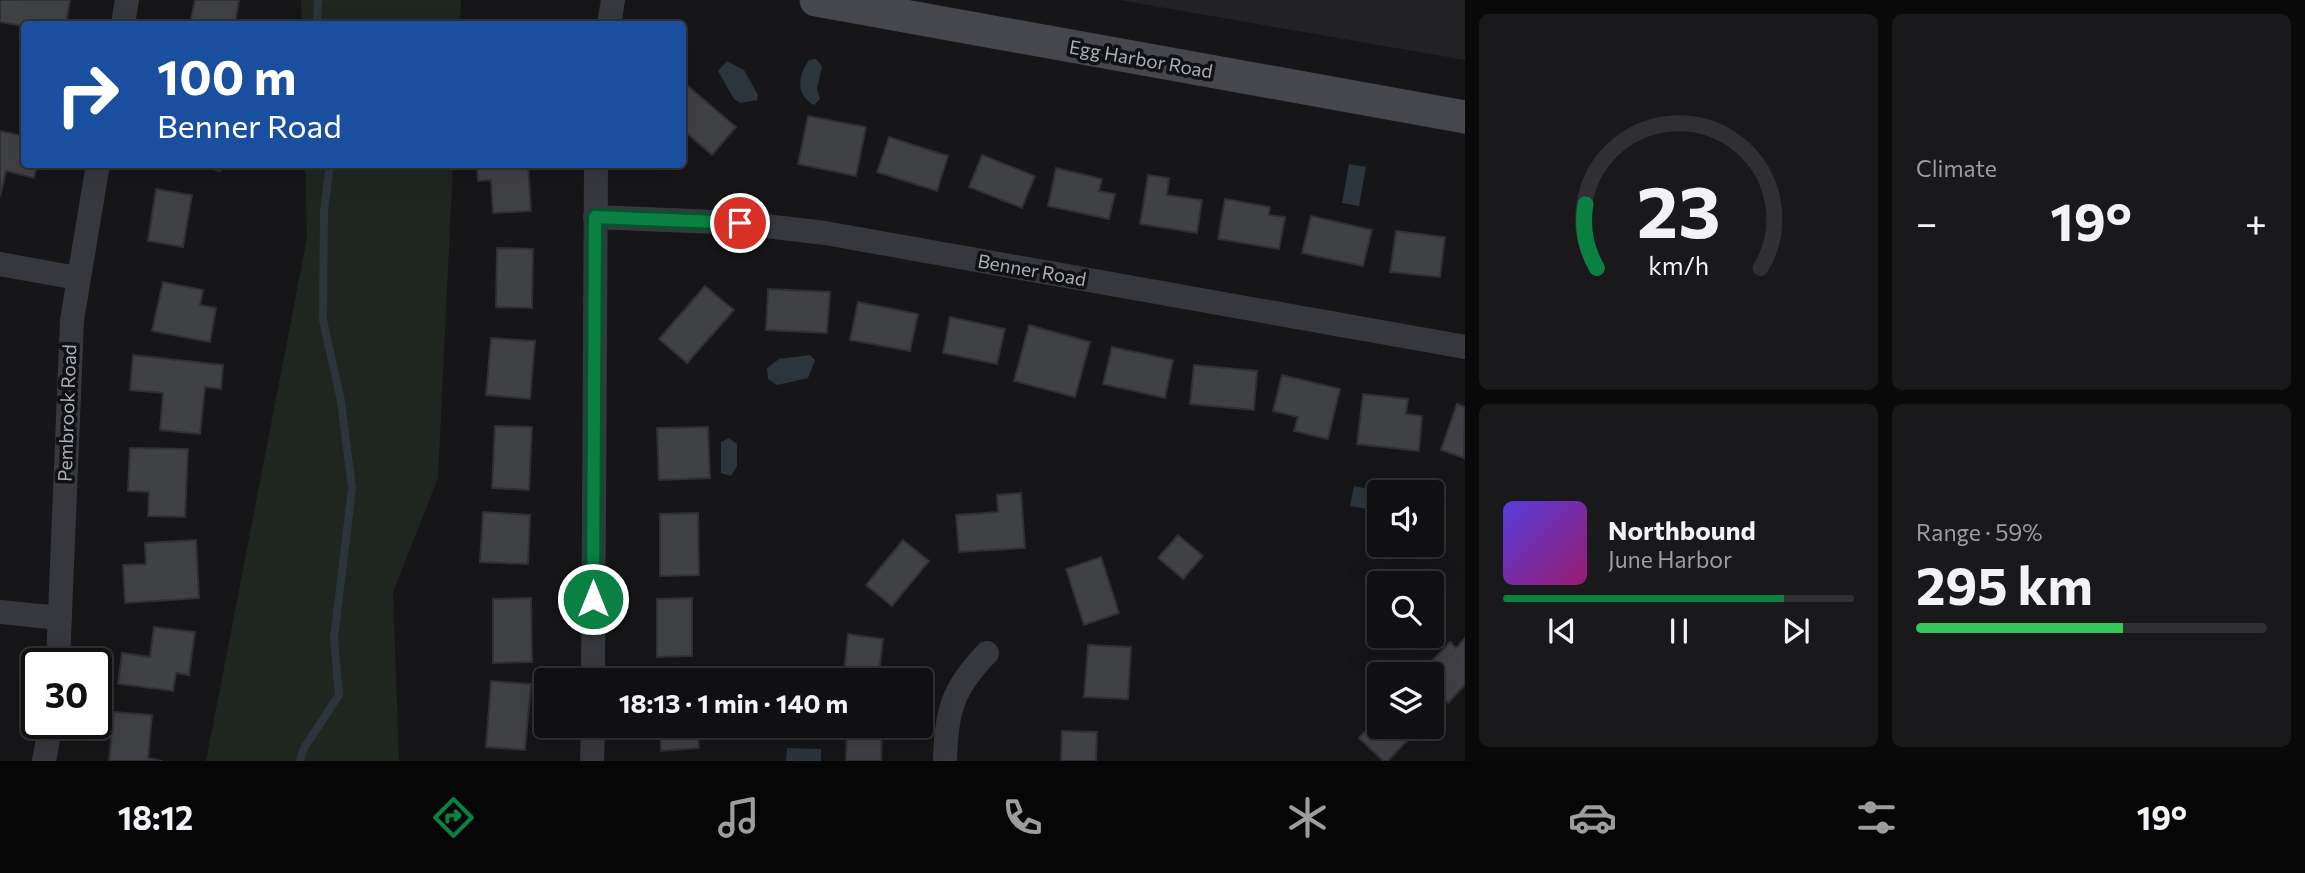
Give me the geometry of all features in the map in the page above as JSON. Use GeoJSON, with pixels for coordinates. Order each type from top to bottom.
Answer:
{"type":"FeatureCollection","features":[{"type":"Feature","properties":{"kind":"main road","name":"Egg Harbor Road"},"geometry":{"type":"LineString","coordinates":[[816,0],[1465,117]]}},
{"type":"Feature","properties":{"kind":"street"},"geometry":{"type":"LineString","coordinates":[[124,21],[127,0]]}},
{"type":"Feature","properties":{"kind":"street"},"geometry":{"type":"LineString","coordinates":[[610,21],[613,0]]}},
{"type":"Feature","properties":{"kind":"street","name":"Pembrook Road"},"geometry":{"type":"LineString","coordinates":[[59,648],[64,564],[64,445],[77,278],[96,168]]}},
{"type":"Feature","properties":{"kind":"street"},"geometry":{"type":"LineString","coordinates":[[593,668],[596,168]]}},
{"type":"Feature","properties":{"kind":"street","name":"Benner Road"},"geometry":{"type":"LineString","coordinates":[[595,217],[740,223],[825,233],[1465,347]]}},
{"type":"Feature","properties":{"kind":"street"},"geometry":{"type":"LineString","coordinates":[[0,264],[77,278]]}},
{"type":"Feature","properties":{"kind":"street"},"geometry":{"type":"LineString","coordinates":[[0,612],[60,618]]}},
{"type":"Feature","properties":{"kind":"street"},"geometry":{"type":"LineString","coordinates":[[945,761],[945,727],[953,698],[968,673],[987,653]]}},
{"type":"Feature","properties":{"kind":"street"},"geometry":{"type":"LineString","coordinates":[[592,761],[593,738]]}},
{"type":"Feature","properties":{"kind":"street"},"geometry":{"type":"LineString","coordinates":[[44,761],[48,739]]}},
{"type":"Feature","properties":{"kind":"shaded area"},"geometry":{"type":"Polygon","coordinates":[[[301,0],[461,0],[460,21],[302,21],[301,0]]]}},
{"type":"Feature","properties":{"kind":"shaded area"},"geometry":{"type":"Polygon","coordinates":[[[1119,0],[1465,0],[1465,60],[1119,0]]]}},
{"type":"Feature","properties":{"kind":"shaded area"},"geometry":{"type":"Polygon","coordinates":[[[816,59],[822,66],[817,89],[820,99],[814,105],[804,96],[800,84],[805,66],[809,60],[816,59]]]}},
{"type":"Feature","properties":{"kind":"shaded area"},"geometry":{"type":"Polygon","coordinates":[[[727,61],[744,70],[758,95],[757,100],[740,103],[734,99],[718,71],[727,61]]]}},
{"type":"Feature","properties":{"kind":"shaded area"},"geometry":{"type":"Polygon","coordinates":[[[1349,164],[1366,167],[1359,206],[1342,203],[1349,164]]]}},
{"type":"Feature","properties":{"kind":"shaded area"},"geometry":{"type":"Polygon","coordinates":[[[305,168],[453,168],[438,478],[393,592],[399,761],[206,761],[307,238],[305,168]]]}},
{"type":"Feature","properties":{"kind":"shaded area"},"geometry":{"type":"Polygon","coordinates":[[[810,355],[815,360],[808,378],[777,385],[768,379],[767,368],[779,359],[810,355]]]}},
{"type":"Feature","properties":{"kind":"shaded area"},"geometry":{"type":"Polygon","coordinates":[[[729,438],[737,444],[737,466],[731,476],[721,473],[721,442],[729,438]]]}},
{"type":"Feature","properties":{"kind":"shaded area"},"geometry":{"type":"Polygon","coordinates":[[[1354,486],[1367,489],[1367,509],[1350,506],[1354,486]]]}},
{"type":"Feature","properties":{"kind":"shaded area"},"geometry":{"type":"Polygon","coordinates":[[[787,748],[821,749],[821,761],[786,761],[787,748]]]}},
{"type":"Feature","properties":{"kind":"building"},"geometry":{"type":"Polygon","coordinates":[[[0,0],[70,0],[66,21],[21,21],[21,26],[0,22],[0,0]]]}},
{"type":"Feature","properties":{"kind":"building"},"geometry":{"type":"Polygon","coordinates":[[[195,0],[239,0],[236,21],[191,21],[195,0]]]}},
{"type":"Feature","properties":{"kind":"building"},"geometry":{"type":"Polygon","coordinates":[[[688,86],[736,127],[712,155],[686,132],[688,86]]]}},
{"type":"Feature","properties":{"kind":"building"},"geometry":{"type":"Polygon","coordinates":[[[808,116],[866,127],[856,176],[798,164],[808,116]]]}},
{"type":"Feature","properties":{"kind":"building"},"geometry":{"type":"Polygon","coordinates":[[[0,131],[21,135],[21,168],[36,168],[34,178],[6,171],[0,197],[0,131]]]}},
{"type":"Feature","properties":{"kind":"building"},"geometry":{"type":"Polygon","coordinates":[[[889,137],[948,156],[937,191],[877,172],[889,137]]]}},
{"type":"Feature","properties":{"kind":"building"},"geometry":{"type":"Polygon","coordinates":[[[982,155],[1035,176],[1022,208],[969,187],[982,155]]]}},
{"type":"Feature","properties":{"kind":"building"},"geometry":{"type":"Polygon","coordinates":[[[477,168],[528,168],[531,211],[493,213],[491,180],[478,181],[477,168]]]}},
{"type":"Feature","properties":{"kind":"building"},"geometry":{"type":"Polygon","coordinates":[[[1056,168],[1102,179],[1099,191],[1115,194],[1109,219],[1048,206],[1056,168]]]}},
{"type":"Feature","properties":{"kind":"building"},"geometry":{"type":"Polygon","coordinates":[[[1148,175],[1169,178],[1167,195],[1202,200],[1197,233],[1140,224],[1148,175]]]}},
{"type":"Feature","properties":{"kind":"building"},"geometry":{"type":"Polygon","coordinates":[[[156,189],[192,195],[183,247],[148,241],[156,189]]]}},
{"type":"Feature","properties":{"kind":"building"},"geometry":{"type":"Polygon","coordinates":[[[1225,199],[1270,207],[1269,215],[1285,217],[1279,249],[1218,239],[1225,199]]]}},
{"type":"Feature","properties":{"kind":"building"},"geometry":{"type":"Polygon","coordinates":[[[1311,216],[1372,230],[1363,266],[1302,253],[1311,216]]]}},
{"type":"Feature","properties":{"kind":"building"},"geometry":{"type":"Polygon","coordinates":[[[1396,231],[1445,237],[1440,277],[1390,272],[1396,231]]]}},
{"type":"Feature","properties":{"kind":"building"},"geometry":{"type":"Polygon","coordinates":[[[497,248],[533,249],[532,308],[496,307],[497,248]]]}},
{"type":"Feature","properties":{"kind":"building"},"geometry":{"type":"Polygon","coordinates":[[[163,282],[203,290],[200,305],[216,308],[210,342],[152,331],[163,282]]]}},
{"type":"Feature","properties":{"kind":"building"},"geometry":{"type":"Polygon","coordinates":[[[705,286],[734,310],[687,363],[659,339],[705,286]]]}},
{"type":"Feature","properties":{"kind":"building"},"geometry":{"type":"Polygon","coordinates":[[[768,289],[830,292],[827,333],[766,330],[768,289]]]}},
{"type":"Feature","properties":{"kind":"building"},"geometry":{"type":"Polygon","coordinates":[[[858,302],[918,314],[910,351],[850,340],[858,302]]]}},
{"type":"Feature","properties":{"kind":"building"},"geometry":{"type":"Polygon","coordinates":[[[950,317],[1005,329],[997,364],[943,353],[950,317]]]}},
{"type":"Feature","properties":{"kind":"building"},"geometry":{"type":"Polygon","coordinates":[[[1029,325],[1090,342],[1075,397],[1014,381],[1029,325]]]}},
{"type":"Feature","properties":{"kind":"building"},"geometry":{"type":"Polygon","coordinates":[[[491,338],[535,341],[530,399],[486,395],[491,338]]]}},
{"type":"Feature","properties":{"kind":"building"},"geometry":{"type":"Polygon","coordinates":[[[1112,347],[1173,360],[1165,398],[1103,384],[1112,347]]]}},
{"type":"Feature","properties":{"kind":"building"},"geometry":{"type":"Polygon","coordinates":[[[133,355],[223,365],[221,389],[205,387],[200,434],[160,430],[163,393],[130,390],[133,355]]]}},
{"type":"Feature","properties":{"kind":"building"},"geometry":{"type":"Polygon","coordinates":[[[1194,365],[1257,371],[1254,410],[1190,404],[1194,365]]]}},
{"type":"Feature","properties":{"kind":"building"},"geometry":{"type":"Polygon","coordinates":[[[1282,375],[1340,389],[1328,439],[1294,431],[1298,417],[1273,411],[1282,375]]]}},
{"type":"Feature","properties":{"kind":"building"},"geometry":{"type":"Polygon","coordinates":[[[1363,394],[1408,399],[1406,414],[1422,416],[1419,451],[1357,444],[1363,394]]]}},
{"type":"Feature","properties":{"kind":"building"},"geometry":{"type":"Polygon","coordinates":[[[1457,404],[1465,407],[1464,458],[1441,450],[1457,404]]]}},
{"type":"Feature","properties":{"kind":"building"},"geometry":{"type":"Polygon","coordinates":[[[495,426],[532,427],[529,490],[492,488],[495,426]]]}},
{"type":"Feature","properties":{"kind":"building"},"geometry":{"type":"Polygon","coordinates":[[[708,427],[710,478],[659,480],[657,428],[708,427]]]}},
{"type":"Feature","properties":{"kind":"building"},"geometry":{"type":"Polygon","coordinates":[[[130,448],[188,449],[185,517],[148,516],[149,492],[128,491],[130,448]]]}},
{"type":"Feature","properties":{"kind":"building"},"geometry":{"type":"Polygon","coordinates":[[[1021,493],[1025,548],[959,552],[956,515],[998,512],[997,495],[1021,493]]]}},
{"type":"Feature","properties":{"kind":"building"},"geometry":{"type":"Polygon","coordinates":[[[483,512],[530,515],[528,564],[480,562],[483,512]]]}},
{"type":"Feature","properties":{"kind":"building"},"geometry":{"type":"Polygon","coordinates":[[[698,513],[699,575],[660,576],[660,514],[698,513]]]}},
{"type":"Feature","properties":{"kind":"building"},"geometry":{"type":"Polygon","coordinates":[[[1178,535],[1203,556],[1183,579],[1158,558],[1178,535]]]}},
{"type":"Feature","properties":{"kind":"building"},"geometry":{"type":"Polygon","coordinates":[[[196,540],[199,598],[125,603],[123,565],[146,564],[145,543],[196,540]]]}},
{"type":"Feature","properties":{"kind":"building"},"geometry":{"type":"Polygon","coordinates":[[[903,540],[929,561],[892,606],[866,585],[903,540]]]}},
{"type":"Feature","properties":{"kind":"building"},"geometry":{"type":"Polygon","coordinates":[[[1101,557],[1119,613],[1084,625],[1066,569],[1101,557]]]}},
{"type":"Feature","properties":{"kind":"building"},"geometry":{"type":"Polygon","coordinates":[[[531,598],[532,662],[493,663],[493,599],[531,598]]]}},
{"type":"Feature","properties":{"kind":"building"},"geometry":{"type":"Polygon","coordinates":[[[692,598],[692,656],[657,657],[657,599],[692,598]]]}},
{"type":"Feature","properties":{"kind":"building"},"geometry":{"type":"Polygon","coordinates":[[[154,627],[195,632],[189,675],[176,673],[173,691],[118,684],[122,653],[150,657],[154,627]]]}},
{"type":"Feature","properties":{"kind":"building"},"geometry":{"type":"Polygon","coordinates":[[[848,634],[883,639],[880,668],[844,668],[848,634]]]}},
{"type":"Feature","properties":{"kind":"building"},"geometry":{"type":"Polygon","coordinates":[[[1465,638],[1465,685],[1448,703],[1444,699],[1444,662],[1431,662],[1450,642],[1456,648],[1465,638]]]}},
{"type":"Feature","properties":{"kind":"building"},"geometry":{"type":"Polygon","coordinates":[[[1088,645],[1131,647],[1128,699],[1084,697],[1088,645]]]}},
{"type":"Feature","properties":{"kind":"building"},"geometry":{"type":"Polygon","coordinates":[[[491,681],[531,684],[525,750],[486,747],[491,681]]]}},
{"type":"Feature","properties":{"kind":"building"},"geometry":{"type":"Polygon","coordinates":[[[114,712],[152,715],[148,758],[162,761],[109,761],[114,712]]]}},
{"type":"Feature","properties":{"kind":"building"},"geometry":{"type":"Polygon","coordinates":[[[1367,730],[1367,739],[1409,739],[1388,761],[1383,761],[1359,738],[1367,730]]]}},
{"type":"Feature","properties":{"kind":"building"},"geometry":{"type":"Polygon","coordinates":[[[1062,731],[1097,732],[1096,761],[1061,761],[1062,731]]]}},
{"type":"Feature","properties":{"kind":"building"},"geometry":{"type":"Polygon","coordinates":[[[660,738],[699,738],[699,748],[661,751],[660,738]]]}},
{"type":"Feature","properties":{"kind":"building"},"geometry":{"type":"Polygon","coordinates":[[[847,738],[882,738],[881,761],[846,761],[847,738]]]}},
{"type":"Feature","properties":{"kind":"waterway"},"geometry":{"type":"LineString","coordinates":[[317,21],[318,0]]}},
{"type":"Feature","properties":{"kind":"waterway"},"geometry":{"type":"LineString","coordinates":[[300,761],[304,748],[339,695],[334,639],[352,488],[341,401],[323,320],[324,211],[329,168]]}},
{"type":"Feature","properties":{"kind":"route"},"geometry":{"type":"LineString","coordinates":[[593,599],[595,217],[740,223]]}}]}
